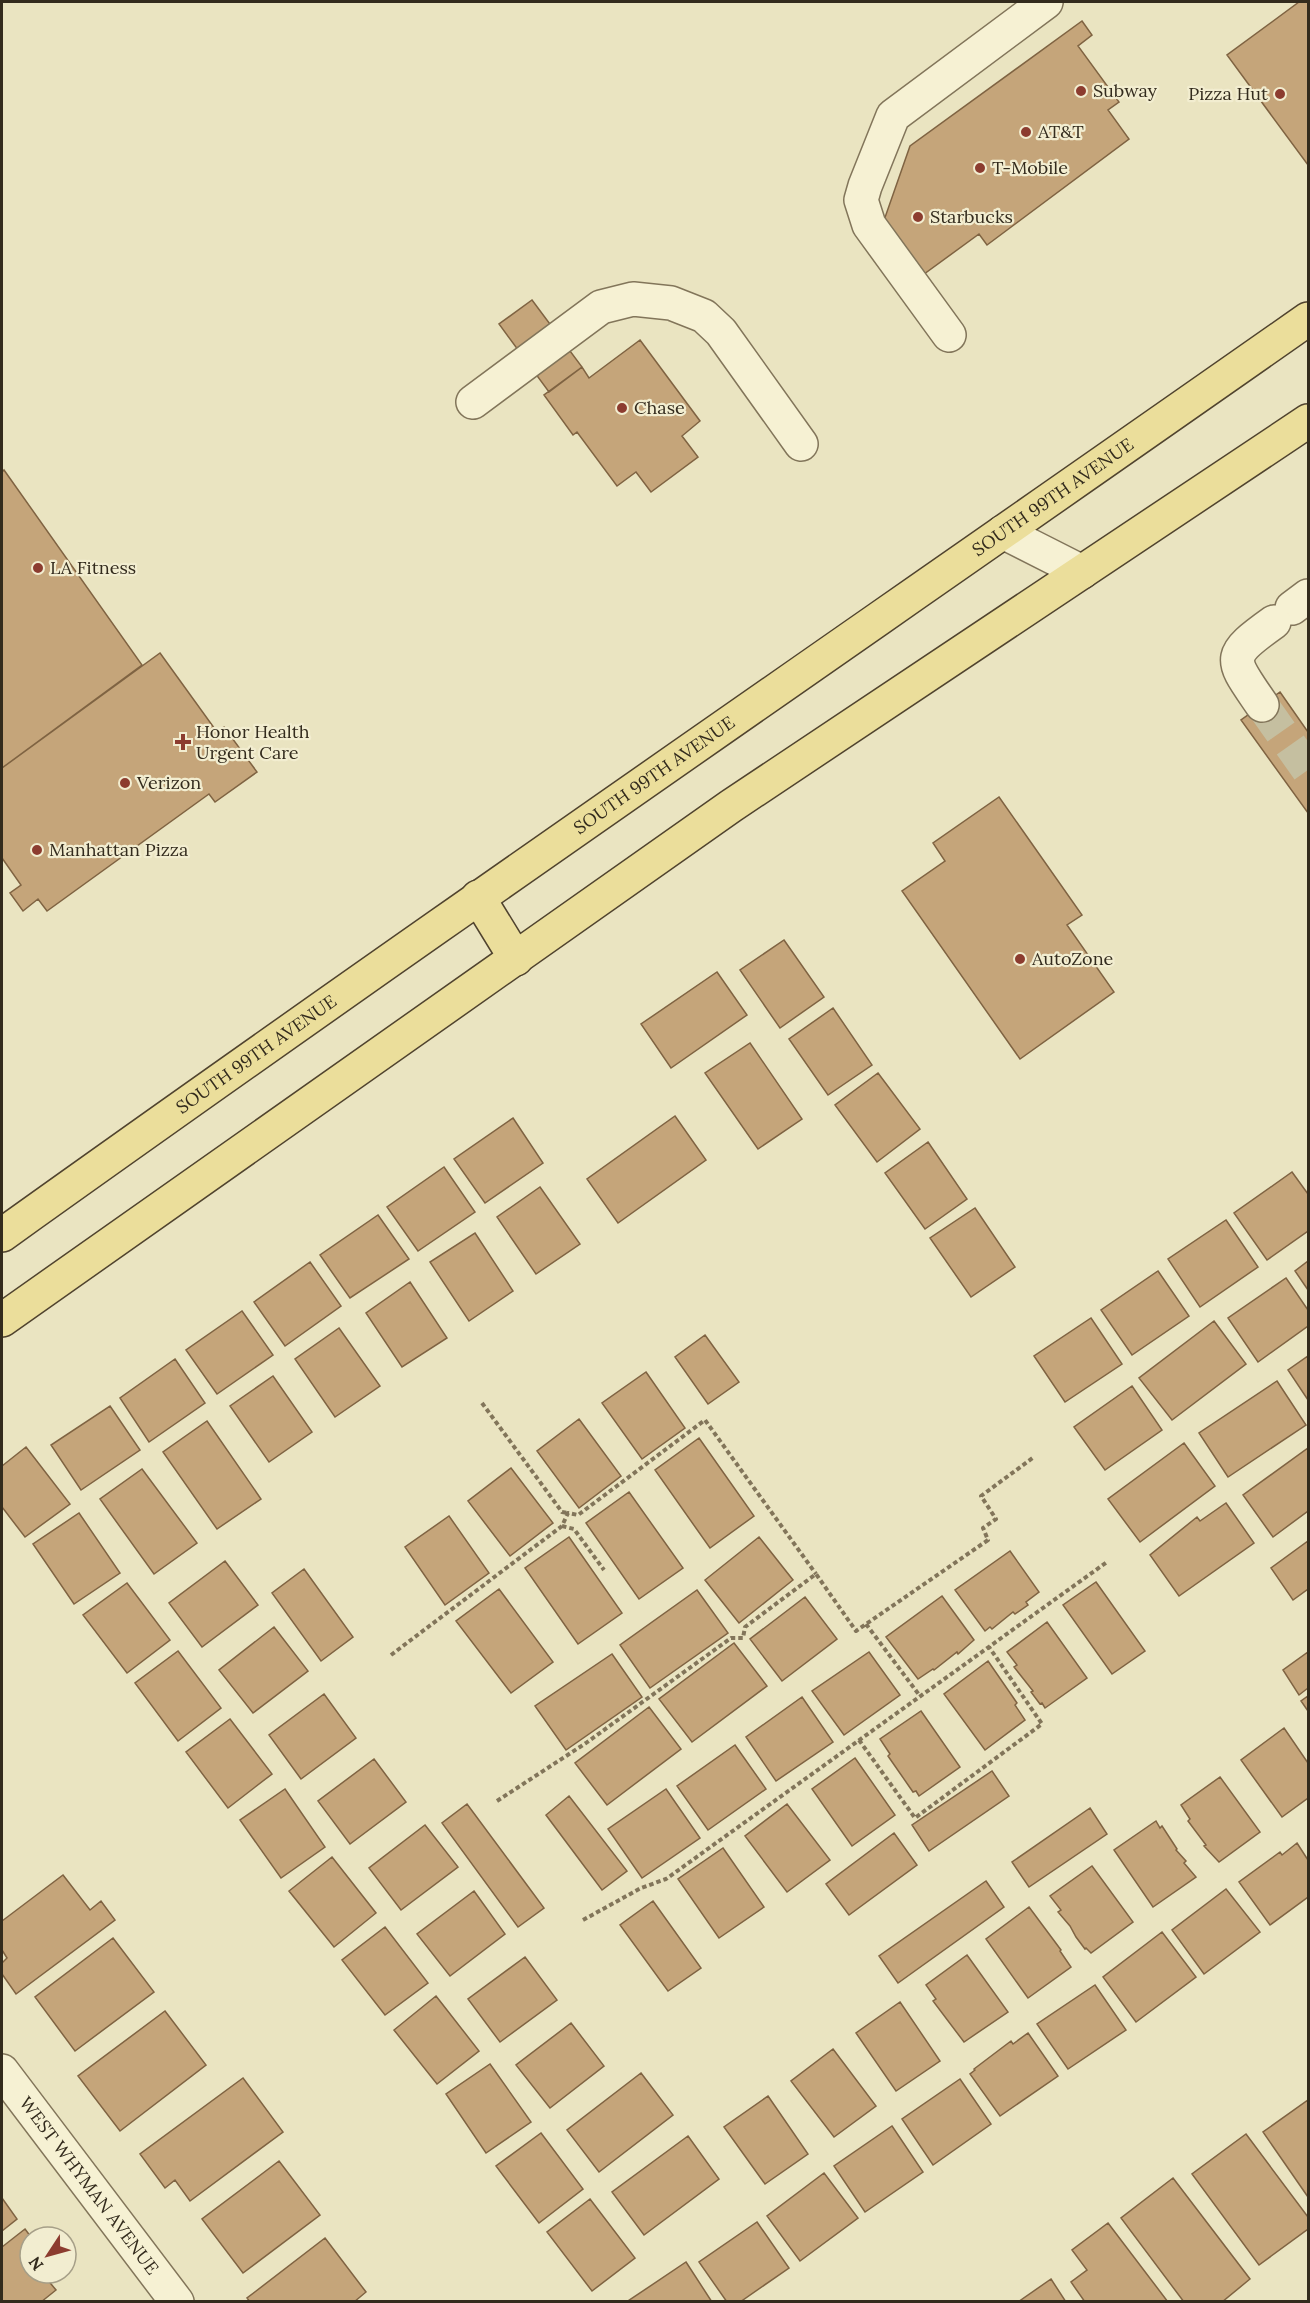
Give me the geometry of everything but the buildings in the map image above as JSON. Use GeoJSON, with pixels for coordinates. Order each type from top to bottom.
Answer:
{"type":"FeatureCollection","features":[{"type":"Feature","properties":{"kind":"main road","name":"SOUTH 99TH AVENUE"},"geometry":{"type":"LineString","coordinates":[[2,1235],[478,897],[1308,319]]}},
{"type":"Feature","properties":{"kind":"main road"},"geometry":{"type":"LineString","coordinates":[[2,1320],[731,806],[1308,421]]}},
{"type":"Feature","properties":{"kind":"main road"},"geometry":{"type":"LineString","coordinates":[[478,897],[516,959]]}},
{"type":"Feature","properties":{"kind":"street"},"geometry":{"type":"LineString","coordinates":[[950,335],[869,225],[861,200],[863,193],[893,116],[1046,2]]}},
{"type":"Feature","properties":{"kind":"street"},"geometry":{"type":"LineString","coordinates":[[473,402],[601,307],[633,299],[671,303],[704,316],[721,333],[801,444]]}},
{"type":"Feature","properties":{"kind":"street"},"geometry":{"type":"LineString","coordinates":[[1003,532],[1082,572]]}},
{"type":"Feature","properties":{"kind":"street"},"geometry":{"type":"LineString","coordinates":[[1262,705],[1238,670],[1236,659],[1240,650],[1291,608]]}},
{"type":"Feature","properties":{"kind":"street","name":"WEST WHYMAN AVENUE"},"geometry":{"type":"LineString","coordinates":[[2,2071],[177,2301]]}},
{"type":"Feature","properties":{"kind":"path"},"geometry":{"type":"LineString","coordinates":[[482,1403],[562,1512],[579,1515],[705,1420],[856,1631],[988,1540],[983,1528],[996,1519],[981,1496],[1035,1457]]}},
{"type":"Feature","properties":{"kind":"path"},"geometry":{"type":"LineString","coordinates":[[391,1655],[562,1526],[568,1513]]}},
{"type":"Feature","properties":{"kind":"path"},"geometry":{"type":"LineString","coordinates":[[562,1526],[574,1529],[604,1570]]}},
{"type":"Feature","properties":{"kind":"path"},"geometry":{"type":"LineString","coordinates":[[583,1920],[640,1888],[666,1879],[1107,1562]]}},
{"type":"Feature","properties":{"kind":"path"},"geometry":{"type":"LineString","coordinates":[[497,1801],[586,1743],[731,1638],[743,1638],[745,1627],[816,1574]]}},
{"type":"Feature","properties":{"kind":"path"},"geometry":{"type":"LineString","coordinates":[[866,1624],[920,1696]]}},
{"type":"Feature","properties":{"kind":"path"},"geometry":{"type":"LineString","coordinates":[[859,1740],[915,1818],[1042,1724],[989,1647]]}},
{"type":"Feature","properties":{"kind":"tunnel"},"geometry":{"type":"LineString","coordinates":[[1262,705],[1308,770]]}},
{"type":"Feature","properties":{"kind":"place","name":"Subway"},"geometry":{"type":"Point","coordinates":[1081,91]}},
{"type":"Feature","properties":{"kind":"place","name":"Pizza Hut"},"geometry":{"type":"Point","coordinates":[1280,94]}},
{"type":"Feature","properties":{"kind":"place","name":"AT&T"},"geometry":{"type":"Point","coordinates":[1026,132]}},
{"type":"Feature","properties":{"kind":"place","name":"T-Mobile"},"geometry":{"type":"Point","coordinates":[980,168]}},
{"type":"Feature","properties":{"kind":"place","name":"Starbucks"},"geometry":{"type":"Point","coordinates":[918,217]}},
{"type":"Feature","properties":{"kind":"place","name":"Chase"},"geometry":{"type":"Point","coordinates":[622,408]}},
{"type":"Feature","properties":{"kind":"place","name":"LA Fitness"},"geometry":{"type":"Point","coordinates":[38,568]}},
{"type":"Feature","properties":{"kind":"place","name":"Honor Health Urgent Care"},"geometry":{"type":"Point","coordinates":[183,742]}},
{"type":"Feature","properties":{"kind":"place","name":"Verizon"},"geometry":{"type":"Point","coordinates":[125,783]}},
{"type":"Feature","properties":{"kind":"place","name":"Manhattan Pizza"},"geometry":{"type":"Point","coordinates":[37,850]}},
{"type":"Feature","properties":{"kind":"place","name":"AutoZone"},"geometry":{"type":"Point","coordinates":[1020,959]}}]}
